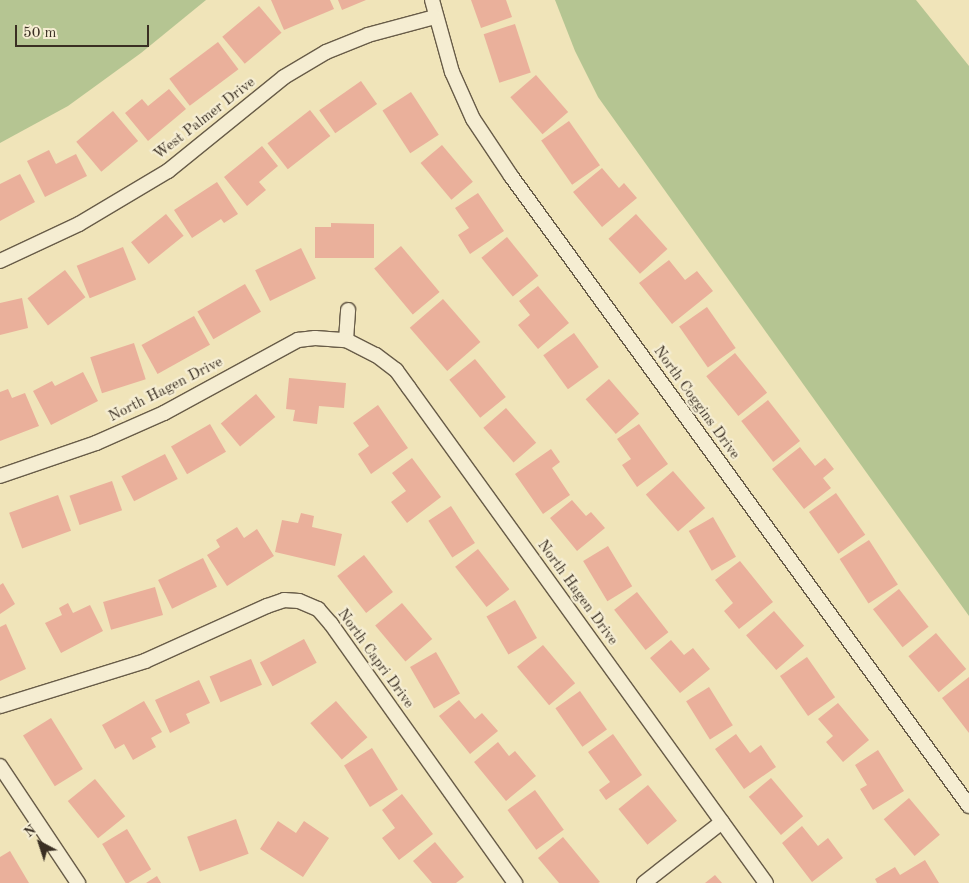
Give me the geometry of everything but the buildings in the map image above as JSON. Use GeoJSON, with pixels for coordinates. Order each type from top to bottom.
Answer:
{"type":"FeatureCollection","features":[{"type":"Feature","properties":{"kind":"street","name":"North Coggins Drive"},"geometry":{"type":"LineString","coordinates":[[432,0],[435,17],[452,72],[473,119],[511,176],[969,806]]}},
{"type":"Feature","properties":{"kind":"street","name":"West Palmer Drive"},"geometry":{"type":"LineString","coordinates":[[0,260],[79,224],[168,171],[284,77],[326,52],[368,35],[435,17]]}},
{"type":"Feature","properties":{"kind":"street"},"geometry":{"type":"LineString","coordinates":[[346,340],[348,310]]}},
{"type":"Feature","properties":{"kind":"street","name":"North Hagen Drive"},"geometry":{"type":"LineString","coordinates":[[0,476],[96,442],[164,413],[298,340],[315,338],[346,340],[376,355],[396,370],[766,883]]}},
{"type":"Feature","properties":{"kind":"street","name":"North Capri Drive"},"geometry":{"type":"LineString","coordinates":[[0,706],[145,661],[284,600],[299,601],[318,610],[331,624],[515,883]]}},
{"type":"Feature","properties":{"kind":"street"},"geometry":{"type":"LineString","coordinates":[[0,766],[78,883]]}},
{"type":"Feature","properties":{"kind":"street"},"geometry":{"type":"LineString","coordinates":[[644,883],[722,822]]}},
{"type":"Feature","properties":{"kind":"green space"},"geometry":{"type":"Polygon","coordinates":[[[0,0],[206,0],[141,53],[68,106],[0,143],[0,0]]]}},
{"type":"Feature","properties":{"kind":"green space"},"geometry":{"type":"Polygon","coordinates":[[[555,0],[916,0],[969,66],[969,616],[598,97],[575,51],[555,0]]]}}]}
